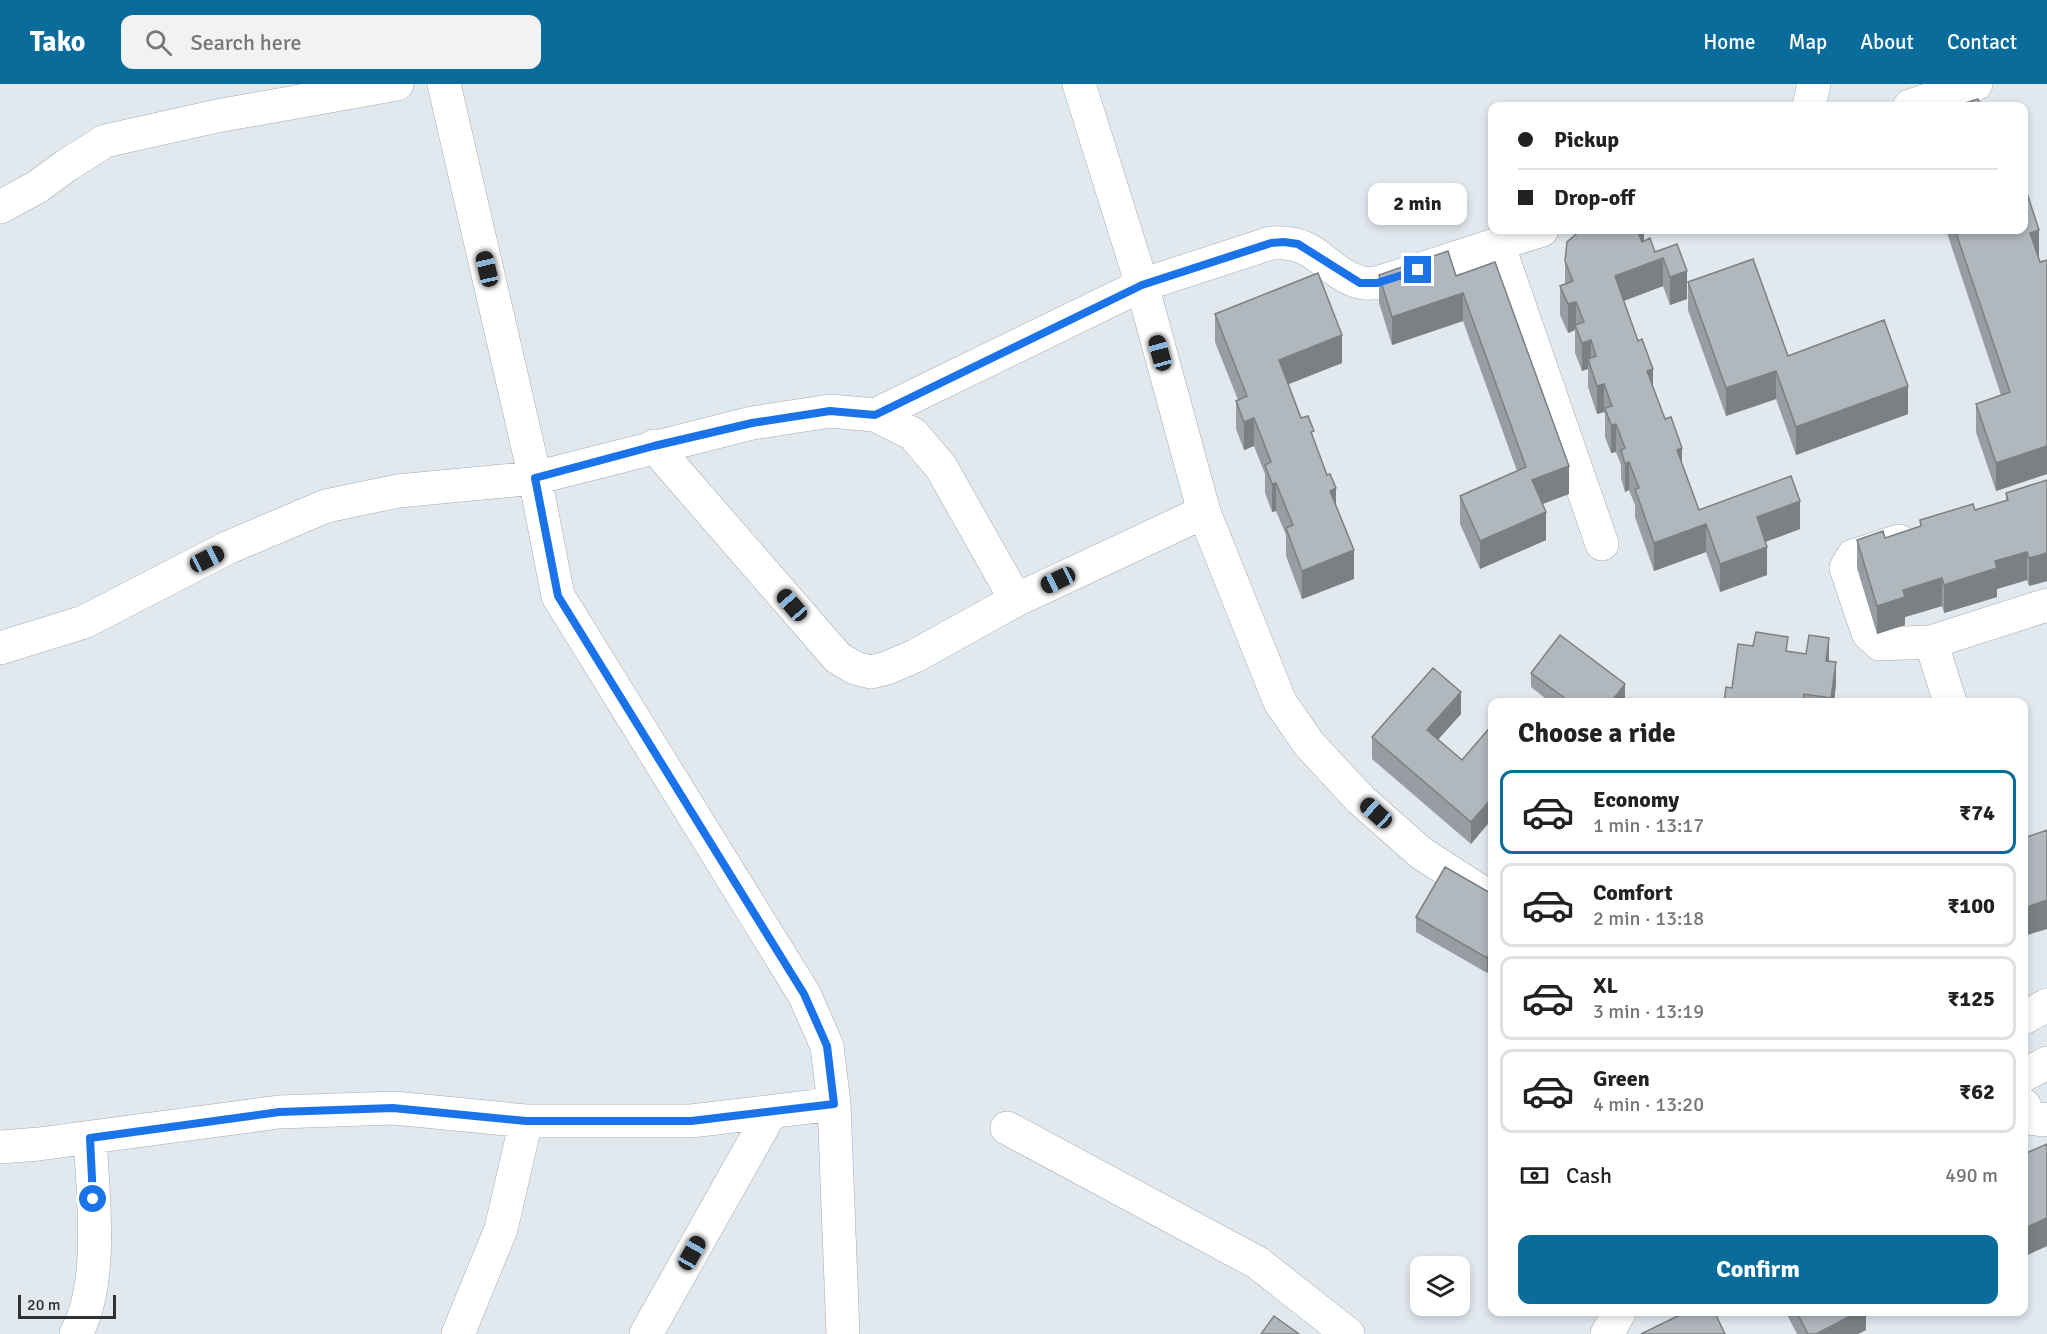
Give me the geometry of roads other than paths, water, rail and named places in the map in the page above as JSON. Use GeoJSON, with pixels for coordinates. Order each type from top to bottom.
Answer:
{"type":"FeatureCollection","features":[{"type":"Feature","properties":{"kind":"street"},"geometry":{"type":"LineString","coordinates":[[0,207],[37,188],[67,165],[105,141],[217,116],[397,84]]}},
{"type":"Feature","properties":{"kind":"street"},"geometry":{"type":"LineString","coordinates":[[444,84],[535,478],[558,596],[804,994],[827,1046],[834,1104],[843,1334]]}},
{"type":"Feature","properties":{"kind":"street"},"geometry":{"type":"LineString","coordinates":[[1079,84],[1142,285],[1204,512],[1280,702],[1309,744],[1361,800],[1421,853],[1488,896]]}},
{"type":"Feature","properties":{"kind":"street"},"geometry":{"type":"LineString","coordinates":[[1810,102],[1814,84]]}},
{"type":"Feature","properties":{"kind":"street"},"geometry":{"type":"LineString","coordinates":[[1922,102],[1977,84]]}},
{"type":"Feature","properties":{"kind":"street"},"geometry":{"type":"LineString","coordinates":[[875,415],[1142,285],[1271,243],[1298,244],[1360,283],[1377,283],[1529,234]]}},
{"type":"Feature","properties":{"kind":"street"},"geometry":{"type":"LineString","coordinates":[[1498,244],[1602,544]]}},
{"type":"Feature","properties":{"kind":"street"},"geometry":{"type":"LineString","coordinates":[[0,648],[84,622],[227,548],[326,506],[398,490],[535,478],[752,423],[830,411],[875,415],[913,434],[941,467],[1016,600]]}},
{"type":"Feature","properties":{"kind":"street"},"geometry":{"type":"LineString","coordinates":[[654,446],[838,658],[855,668],[871,672],[915,656],[1016,600],[1204,512]]}},
{"type":"Feature","properties":{"kind":"street"},"geometry":{"type":"LineString","coordinates":[[1928,531],[1853,556],[1846,568],[1868,633],[1880,644],[1931,642],[2047,605]]}},
{"type":"Feature","properties":{"kind":"street"},"geometry":{"type":"LineString","coordinates":[[1931,642],[1949,698]]}},
{"type":"Feature","properties":{"kind":"street"},"geometry":{"type":"LineString","coordinates":[[2028,1016],[2047,1005]]}},
{"type":"Feature","properties":{"kind":"street"},"geometry":{"type":"LineString","coordinates":[[2028,1073],[2047,1063]]}},
{"type":"Feature","properties":{"kind":"street"},"geometry":{"type":"LineString","coordinates":[[0,1147],[90,1138],[279,1112],[393,1108],[526,1121],[691,1121],[834,1104]]}},
{"type":"Feature","properties":{"kind":"street"},"geometry":{"type":"LineString","coordinates":[[646,1334],[771,1112]]}},
{"type":"Feature","properties":{"kind":"street"},"geometry":{"type":"LineString","coordinates":[[2028,1115],[2029,1118],[2047,1119]]}},
{"type":"Feature","properties":{"kind":"street"},"geometry":{"type":"LineString","coordinates":[[458,1334],[501,1229],[526,1121]]}},
{"type":"Feature","properties":{"kind":"street"},"geometry":{"type":"LineString","coordinates":[[1007,1128],[1258,1263],[1348,1334]]}},
{"type":"Feature","properties":{"kind":"street"},"geometry":{"type":"LineString","coordinates":[[76,1334],[84,1321],[92,1282],[94,1219],[90,1138]]}},
{"type":"Feature","properties":{"kind":"street"},"geometry":{"type":"LineString","coordinates":[[1607,1334],[1617,1316]]}}]}
